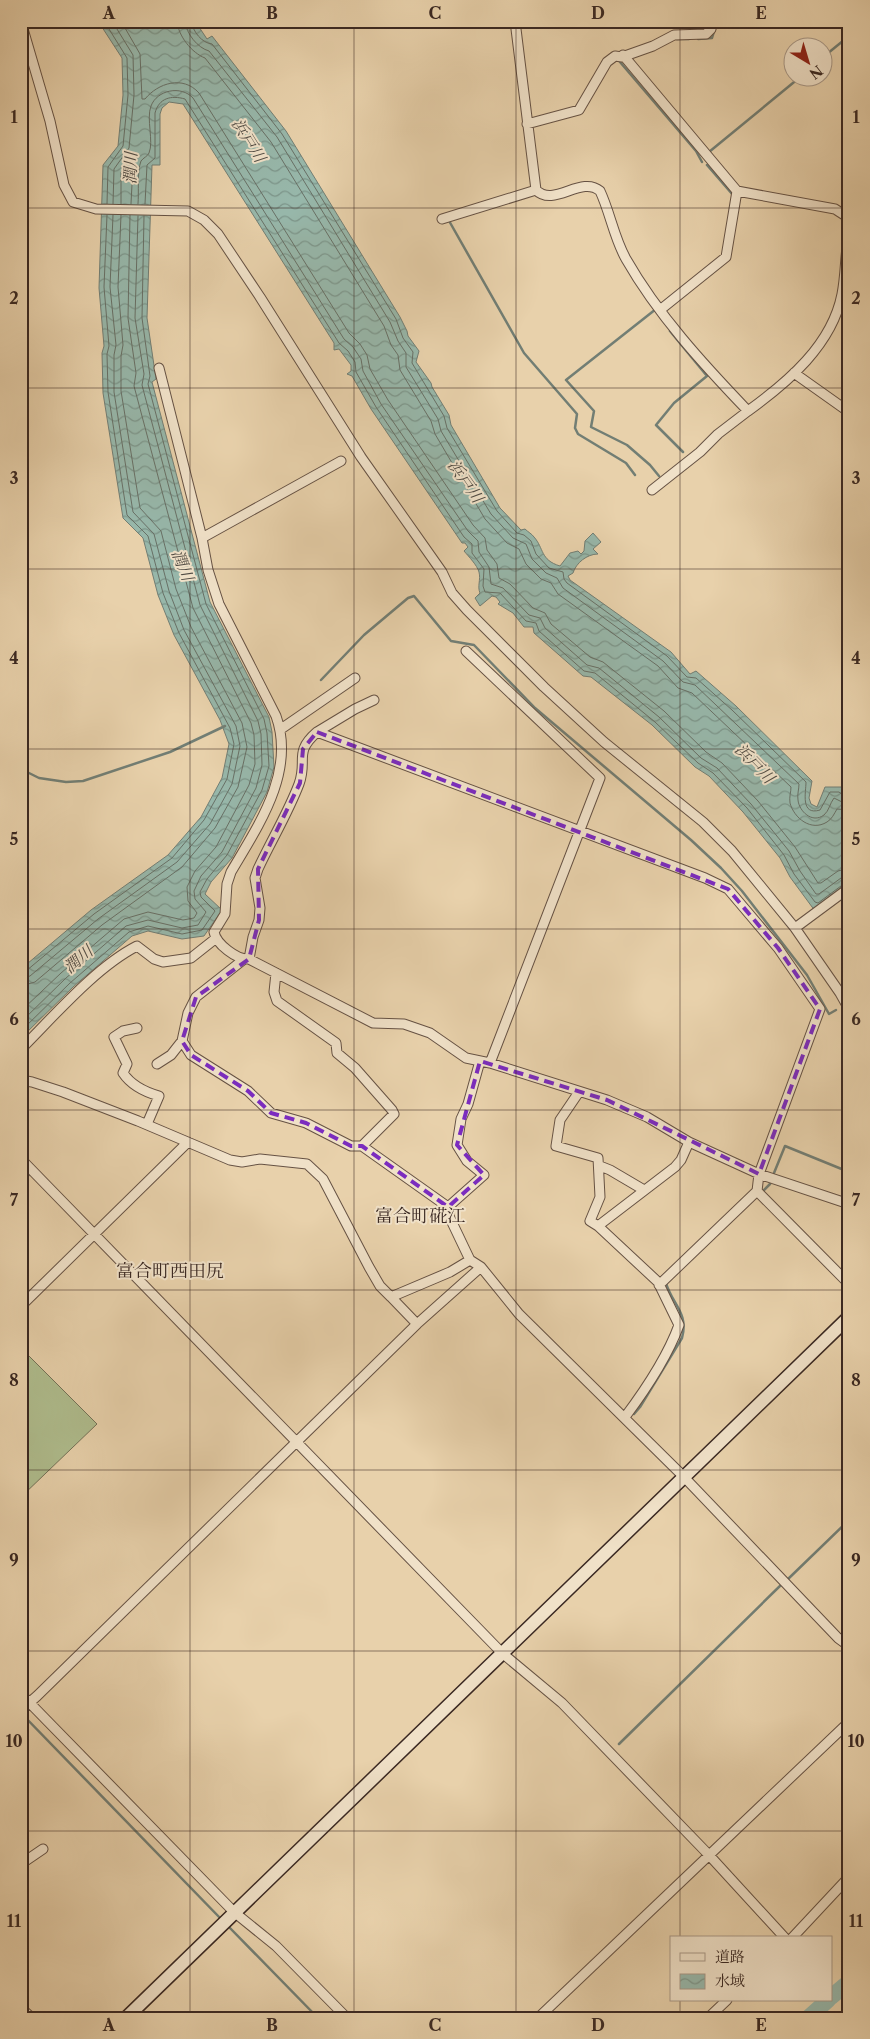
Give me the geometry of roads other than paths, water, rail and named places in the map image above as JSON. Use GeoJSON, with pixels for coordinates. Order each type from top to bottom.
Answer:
{"type":"FeatureCollection","features":[{"type":"Feature","properties":{"kind":"street"},"geometry":{"type":"LineString","coordinates":[[514,21],[536,190],[540,194],[550,196],[588,186],[595,186],[600,191],[625,257],[660,310],[716,380],[748,411]]}},
{"type":"Feature","properties":{"kind":"street"},"geometry":{"type":"LineString","coordinates":[[527,124],[580,110],[607,62],[615,56],[653,46],[674,35],[706,34],[711,29],[713,21]]}},
{"type":"Feature","properties":{"kind":"street"},"geometry":{"type":"LineString","coordinates":[[21,22],[50,121],[64,185],[73,202],[96,209],[188,211],[204,220],[218,234],[361,457],[442,572],[452,593],[544,687],[604,742],[703,822],[732,851],[795,928],[849,1009]]}},
{"type":"Feature","properties":{"kind":"street"},"geometry":{"type":"LineString","coordinates":[[623,55],[737,191],[827,207],[835,209],[849,218]]}},
{"type":"Feature","properties":{"kind":"street"},"geometry":{"type":"LineString","coordinates":[[442,218],[532,193],[536,190]]}},
{"type":"Feature","properties":{"kind":"street"},"geometry":{"type":"LineString","coordinates":[[660,310],[726,257],[737,191]]}},
{"type":"Feature","properties":{"kind":"street"},"geometry":{"type":"LineString","coordinates":[[652,490],[700,452],[718,434],[772,393],[794,373],[824,338],[836,316],[842,295],[849,233]]}},
{"type":"Feature","properties":{"kind":"street"},"geometry":{"type":"LineString","coordinates":[[159,368],[202,538],[208,570],[219,604],[281,729],[279,778],[270,801],[231,872],[227,884],[224,914],[214,932],[218,941],[244,959],[276,973],[373,1023],[404,1024],[430,1033],[466,1058],[490,1063],[607,1100],[647,1117],[689,1142],[759,1174],[849,1204]]}},
{"type":"Feature","properties":{"kind":"street"},"geometry":{"type":"LineString","coordinates":[[794,373],[849,412]]}},
{"type":"Feature","properties":{"kind":"street"},"geometry":{"type":"LineString","coordinates":[[202,538],[341,461]]}},
{"type":"Feature","properties":{"kind":"street"},"geometry":{"type":"LineString","coordinates":[[466,651],[600,778],[490,1063]]}},
{"type":"Feature","properties":{"kind":"street"},"geometry":{"type":"LineString","coordinates":[[281,729],[355,678]]}},
{"type":"Feature","properties":{"kind":"street"},"geometry":{"type":"LineString","coordinates":[[157,1064],[171,1055],[182,1041],[188,1013],[196,997],[244,959],[260,914],[255,878],[300,783],[303,749],[307,741],[317,732],[355,708],[374,700]]}},
{"type":"Feature","properties":{"kind":"street"},"geometry":{"type":"LineString","coordinates":[[317,732],[705,878],[728,890],[778,948],[820,1010],[759,1174],[758,1191],[659,1285]]}},
{"type":"Feature","properties":{"kind":"street"},"geometry":{"type":"LineString","coordinates":[[795,928],[849,888]]}},
{"type":"Feature","properties":{"kind":"street"},"geometry":{"type":"LineString","coordinates":[[21,1049],[84,986],[123,953],[137,946],[154,960],[163,962],[192,958],[218,941]]}},
{"type":"Feature","properties":{"kind":"street"},"geometry":{"type":"LineString","coordinates":[[276,973],[274,992],[277,1001],[336,1043],[337,1052],[362,1075],[394,1114],[362,1146]]}},
{"type":"Feature","properties":{"kind":"street"},"geometry":{"type":"LineString","coordinates":[[137,1028],[123,1031],[114,1037],[127,1064],[124,1073],[129,1082],[159,1096],[147,1124]]}},
{"type":"Feature","properties":{"kind":"street"},"geometry":{"type":"LineString","coordinates":[[182,1041],[191,1055],[248,1091],[271,1112],[306,1123],[351,1146],[362,1146],[448,1207],[449,1216],[470,1260],[481,1267],[519,1314],[625,1417],[838,1638],[849,1646]]}},
{"type":"Feature","properties":{"kind":"street"},"geometry":{"type":"LineString","coordinates":[[448,1207],[484,1175],[467,1161],[457,1145],[461,1119],[468,1104],[480,1061]]}},
{"type":"Feature","properties":{"kind":"street"},"geometry":{"type":"LineString","coordinates":[[21,1080],[32,1082],[147,1124],[230,1160],[242,1162],[260,1159],[307,1164],[323,1179],[380,1286],[417,1324]]}},
{"type":"Feature","properties":{"kind":"street"},"geometry":{"type":"LineString","coordinates":[[579,1092],[560,1120],[556,1146],[598,1158],[600,1166],[600,1197],[590,1221],[598,1226],[646,1270],[659,1285],[679,1325],[672,1344],[625,1417]]}},
{"type":"Feature","properties":{"kind":"street"},"geometry":{"type":"LineString","coordinates":[[21,1306],[188,1142]]}},
{"type":"Feature","properties":{"kind":"street"},"geometry":{"type":"LineString","coordinates":[[598,1226],[675,1167],[689,1142]]}},
{"type":"Feature","properties":{"kind":"street"},"geometry":{"type":"LineString","coordinates":[[23,1161],[502,1653],[562,1702],[708,1854],[783,1936]]}},
{"type":"Feature","properties":{"kind":"street"},"geometry":{"type":"LineString","coordinates":[[600,1166],[644,1190]]}},
{"type":"Feature","properties":{"kind":"street"},"geometry":{"type":"LineString","coordinates":[[758,1191],[849,1284]]}},
{"type":"Feature","properties":{"kind":"street"},"geometry":{"type":"LineString","coordinates":[[391,1297],[434,1279],[470,1260]]}},
{"type":"Feature","properties":{"kind":"street"},"geometry":{"type":"LineString","coordinates":[[26,1706],[417,1324],[481,1267]]}},
{"type":"Feature","properties":{"kind":"street"},"geometry":{"type":"LineString","coordinates":[[126,2018],[849,1317]]}},
{"type":"Feature","properties":{"kind":"street"},"geometry":{"type":"LineString","coordinates":[[21,1694],[26,1706],[232,1914],[276,1946],[347,2018]]}},
{"type":"Feature","properties":{"kind":"street"},"geometry":{"type":"LineString","coordinates":[[538,2018],[708,1854],[849,1722]]}},
{"type":"Feature","properties":{"kind":"street"},"geometry":{"type":"LineString","coordinates":[[21,1864],[43,1849]]}},
{"type":"Feature","properties":{"kind":"street"},"geometry":{"type":"LineString","coordinates":[[794,1936],[849,1877]]}},
{"type":"Feature","properties":{"kind":"street"},"geometry":{"type":"LineString","coordinates":[[708,2018],[725,2002]]}},
{"type":"Feature","properties":{"kind":"street"},"geometry":{"type":"LineString","coordinates":[[21,2008],[32,2018]]}},
{"type":"Feature","properties":{"kind":"water","name":"潤川"},"geometry":{"type":"Polygon","coordinates":[[[98,21],[195,21],[207,39],[212,36],[286,131],[400,317],[408,336],[419,351],[416,362],[431,383],[449,415],[451,425],[500,508],[521,530],[525,529],[533,536],[549,560],[560,566],[570,553],[578,551],[581,554],[584,551],[585,541],[593,533],[601,542],[593,549],[598,554],[586,557],[579,563],[573,573],[568,576],[570,580],[671,652],[690,674],[696,671],[736,706],[812,781],[809,798],[811,804],[817,807],[825,787],[841,787],[846,792],[849,790],[849,886],[815,911],[790,877],[780,858],[743,812],[709,776],[695,767],[652,725],[591,677],[583,676],[534,633],[533,627],[524,627],[513,613],[498,604],[500,602],[496,597],[492,596],[480,606],[475,598],[480,593],[479,572],[464,551],[468,547],[465,543],[462,543],[371,409],[352,376],[347,374],[351,371],[351,365],[339,349],[334,350],[334,343],[183,104],[169,102],[162,108],[160,114],[160,165],[152,165],[147,318],[156,379],[152,382],[210,602],[269,717],[274,767],[267,792],[232,858],[211,882],[205,894],[222,910],[204,936],[182,939],[148,931],[132,936],[73,987],[21,1038],[21,969],[91,910],[168,855],[201,817],[222,778],[229,744],[220,720],[174,635],[158,595],[143,538],[123,518],[103,393],[102,353],[104,346],[99,288],[103,165],[118,146],[123,95],[122,58],[98,21]]]}},
{"type":"Feature","properties":{"kind":"waterway"},"geometry":{"type":"LineString","coordinates":[[698,39],[712,38],[716,25]]}},
{"type":"Feature","properties":{"kind":"waterway"},"geometry":{"type":"LineString","coordinates":[[832,50],[849,36]]}},
{"type":"Feature","properties":{"kind":"waterway"},"geometry":{"type":"LineString","coordinates":[[677,39],[689,39]]}},
{"type":"Feature","properties":{"kind":"waterway"},"geometry":{"type":"LineString","coordinates":[[620,62],[696,151],[702,162]]}},
{"type":"Feature","properties":{"kind":"waterway"},"geometry":{"type":"LineString","coordinates":[[709,152],[787,88]]}},
{"type":"Feature","properties":{"kind":"waterway"},"geometry":{"type":"LineString","coordinates":[[707,165],[733,195]]}},
{"type":"Feature","properties":{"kind":"waterway"},"geometry":{"type":"LineString","coordinates":[[448,219],[524,353],[577,414],[575,428],[578,434],[626,463],[635,475]]}},
{"type":"Feature","properties":{"kind":"waterway"},"geometry":{"type":"LineString","coordinates":[[656,309],[566,380],[594,411],[591,427],[627,445],[650,465],[659,476]]}},
{"type":"Feature","properties":{"kind":"waterway"},"geometry":{"type":"LineString","coordinates":[[670,331],[707,376],[674,403],[656,425],[683,452]]}},
{"type":"Feature","properties":{"kind":"waterway"},"geometry":{"type":"LineString","coordinates":[[321,680],[364,635],[408,598],[414,596],[451,641],[474,645],[535,708],[691,840],[721,868],[742,891],[807,975],[829,1014],[836,1010]]}},
{"type":"Feature","properties":{"kind":"waterway"},"geometry":{"type":"LineString","coordinates":[[21,769],[39,778],[66,782],[83,781],[170,752],[225,726]]}},
{"type":"Feature","properties":{"kind":"waterway"},"geometry":{"type":"LineString","coordinates":[[774,1173],[785,1146],[849,1172]]}},
{"type":"Feature","properties":{"kind":"waterway"},"geometry":{"type":"LineString","coordinates":[[21,1182],[32,1172]]}},
{"type":"Feature","properties":{"kind":"waterway"},"geometry":{"type":"LineString","coordinates":[[762,1192],[770,1184]]}},
{"type":"Feature","properties":{"kind":"waterway"},"geometry":{"type":"LineString","coordinates":[[634,1414],[682,1338],[684,1329],[682,1315],[666,1283]]}},
{"type":"Feature","properties":{"kind":"waterway"},"geometry":{"type":"LineString","coordinates":[[787,1580],[849,1520]]}},
{"type":"Feature","properties":{"kind":"waterway"},"geometry":{"type":"LineString","coordinates":[[619,1744],[783,1583]]}},
{"type":"Feature","properties":{"kind":"waterway"},"geometry":{"type":"LineString","coordinates":[[21,1713],[222,1920]]}},
{"type":"Feature","properties":{"kind":"waterway"},"geometry":{"type":"LineString","coordinates":[[228,1926],[318,2018]]}},
{"type":"Feature","properties":{"kind":"waterway","name":"浜戸川"},"geometry":{"type":"LineString","coordinates":[[832,1996],[849,1982]]}},
{"type":"Feature","properties":{"kind":"waterway","name":"浜戸川"},"geometry":{"type":"LineString","coordinates":[[808,2018],[826,2002]]}},
{"type":"Feature","properties":{"kind":"district","name":"富合町硴江"},"geometry":{"type":"Point","coordinates":[420,1216]}},
{"type":"Feature","properties":{"kind":"district","name":"富合町西田尻"},"geometry":{"type":"Point","coordinates":[170,1271]}}]}
